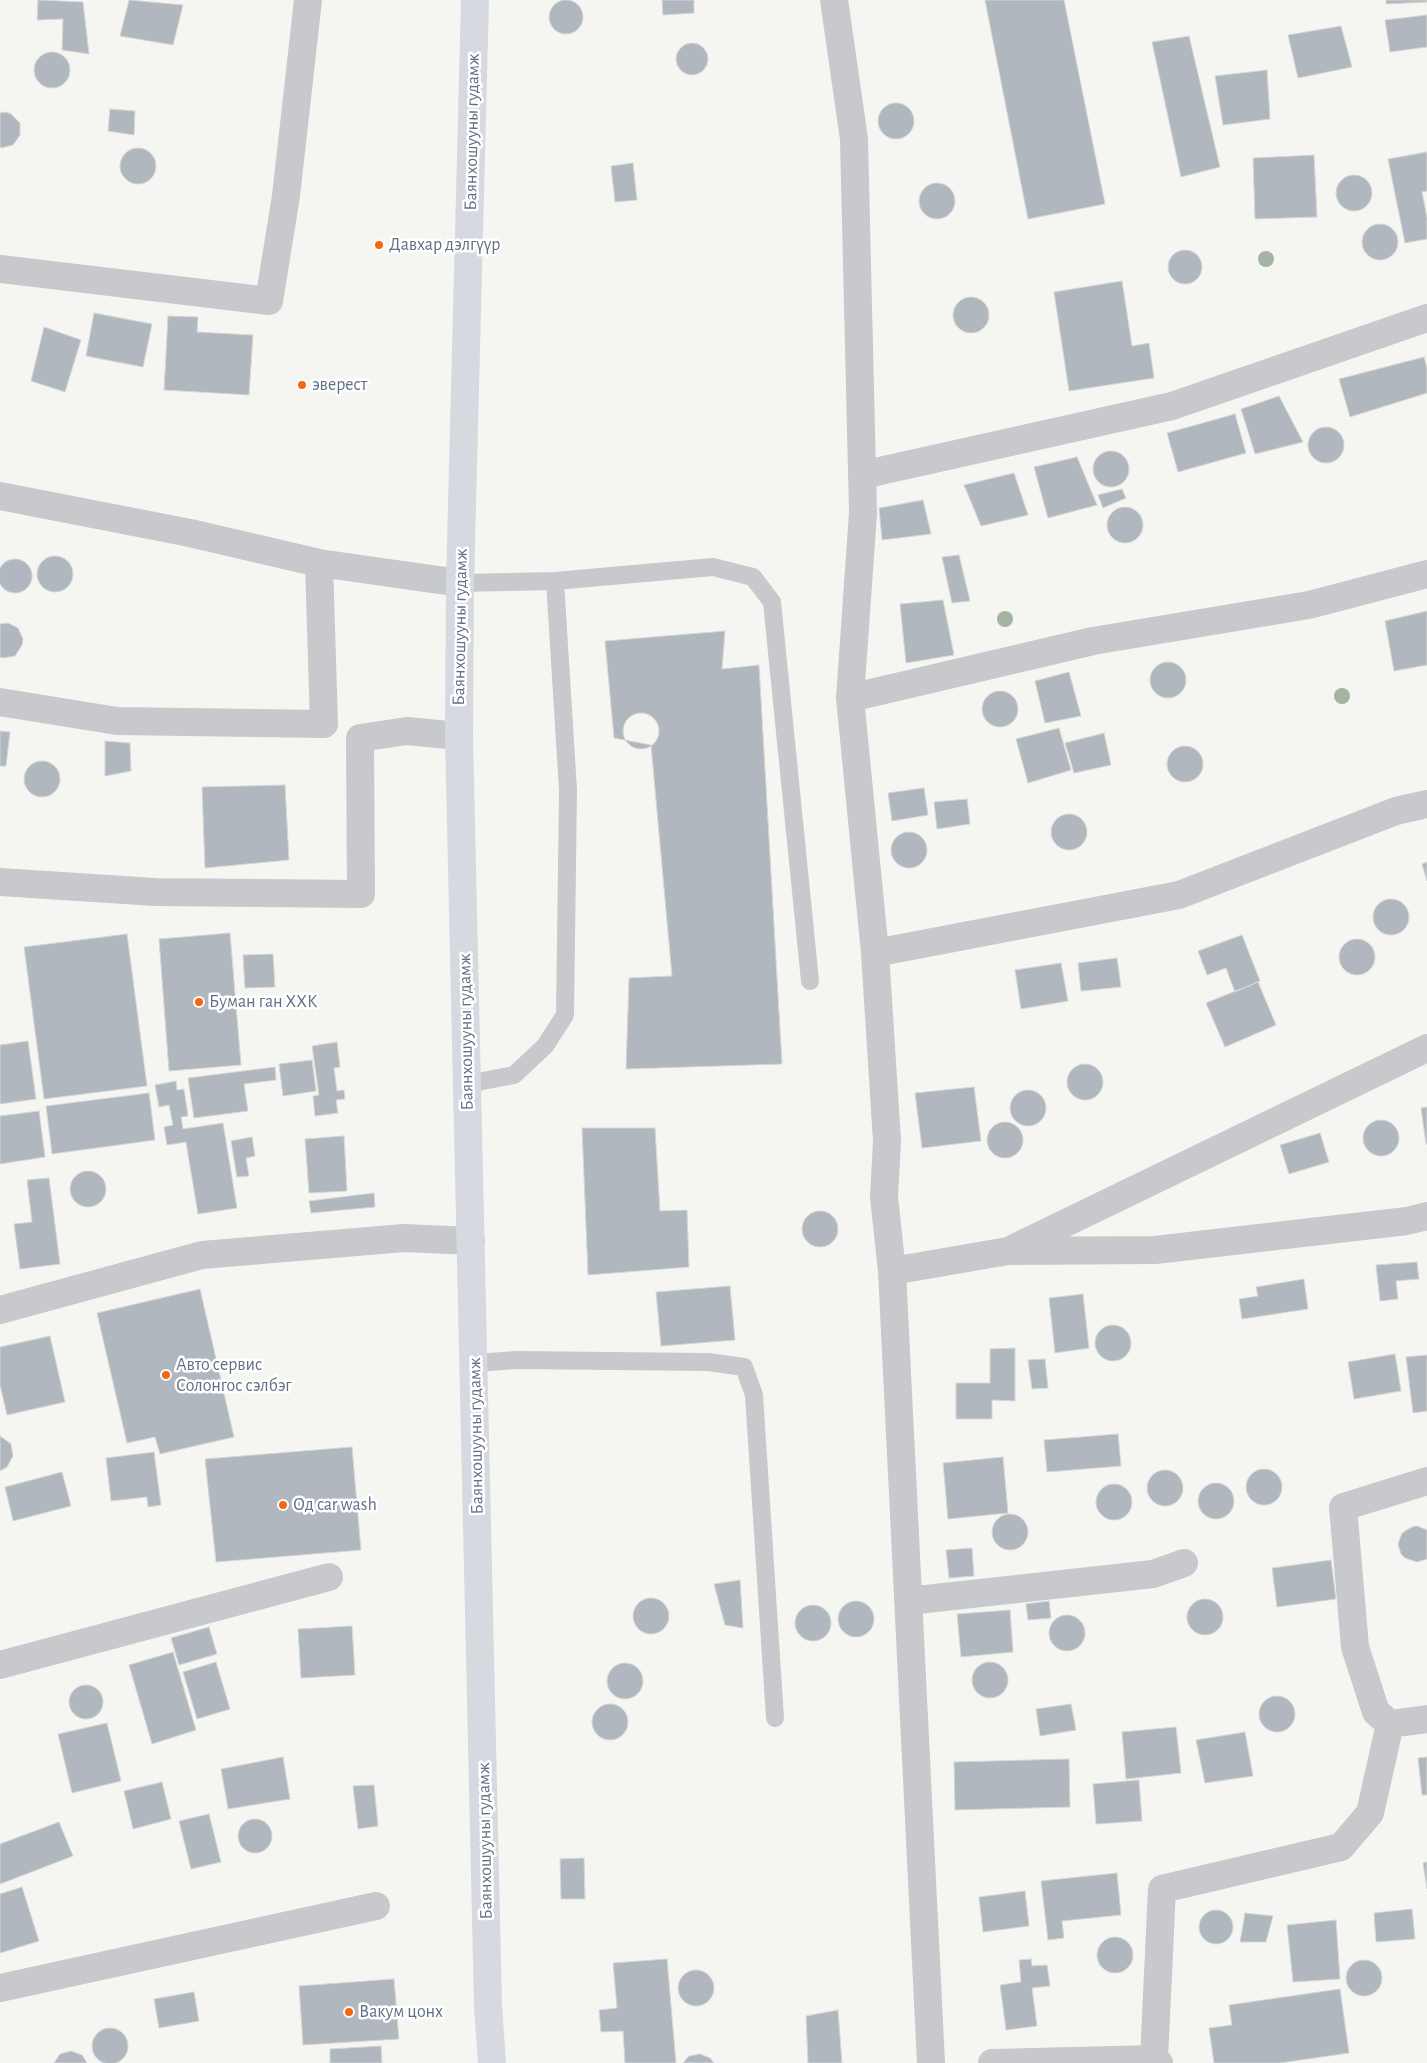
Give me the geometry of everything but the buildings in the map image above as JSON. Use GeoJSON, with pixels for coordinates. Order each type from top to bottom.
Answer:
{"type":"FeatureCollection","features":[{"type":"Feature","properties":{"kind":"main road","name":"Баянхошууны гудамж"},"geometry":{"type":"LineString","coordinates":[[475,0],[460,583],[459,736],[487,1976],[492,2063]]}},
{"type":"Feature","properties":{"kind":"street"},"geometry":{"type":"LineString","coordinates":[[0,269],[269,301],[286,196],[308,0]]}},
{"type":"Feature","properties":{"kind":"street"},"geometry":{"type":"LineString","coordinates":[[834,0],[854,139],[863,513],[850,698],[875,953],[887,1141],[884,1196],[892,1271],[931,2063]]}},
{"type":"Feature","properties":{"kind":"street"},"geometry":{"type":"LineString","coordinates":[[862,475],[1172,406],[1427,318]]}},
{"type":"Feature","properties":{"kind":"street"},"geometry":{"type":"LineString","coordinates":[[0,496],[190,533],[319,563],[460,583]]}},
{"type":"Feature","properties":{"kind":"street"},"geometry":{"type":"LineString","coordinates":[[0,702],[117,721],[324,724],[319,563]]}},
{"type":"Feature","properties":{"kind":"street"},"geometry":{"type":"LineString","coordinates":[[850,698],[1093,641],[1309,604],[1427,574]]}},
{"type":"Feature","properties":{"kind":"street"},"geometry":{"type":"LineString","coordinates":[[0,882],[155,892],[361,894],[360,738],[407,731],[459,736]]}},
{"type":"Feature","properties":{"kind":"street"},"geometry":{"type":"LineString","coordinates":[[875,953],[1180,895],[1396,811],[1427,804]]}},
{"type":"Feature","properties":{"kind":"street"},"geometry":{"type":"LineString","coordinates":[[1008,1251],[1427,1048]]}},
{"type":"Feature","properties":{"kind":"street"},"geometry":{"type":"LineString","coordinates":[[892,1271],[1008,1251],[1155,1250],[1407,1221],[1427,1216]]}},
{"type":"Feature","properties":{"kind":"street"},"geometry":{"type":"LineString","coordinates":[[0,1310],[202,1256],[404,1238],[471,1241]]}},
{"type":"Feature","properties":{"kind":"street"},"geometry":{"type":"LineString","coordinates":[[1427,1481],[1343,1507],[1355,1648],[1376,1712],[1390,1724],[1427,1719]]}},
{"type":"Feature","properties":{"kind":"street"},"geometry":{"type":"LineString","coordinates":[[908,1601],[1153,1574],[1184,1563]]}},
{"type":"Feature","properties":{"kind":"street"},"geometry":{"type":"LineString","coordinates":[[0,1665],[329,1577]]}},
{"type":"Feature","properties":{"kind":"street"},"geometry":{"type":"LineString","coordinates":[[992,2063],[1157,2061],[1162,1889],[1341,1847],[1370,1813],[1390,1724]]}},
{"type":"Feature","properties":{"kind":"street"},"geometry":{"type":"LineString","coordinates":[[0,1988],[376,1906]]}},
{"type":"Feature","properties":{"kind":"lane"},"geometry":{"type":"LineString","coordinates":[[460,583],[555,581],[713,567],[753,577],[772,602],[810,981]]}},
{"type":"Feature","properties":{"kind":"lane"},"geometry":{"type":"LineString","coordinates":[[467,1084],[514,1075],[545,1046],[565,1015],[568,790],[555,581]]}},
{"type":"Feature","properties":{"kind":"lane"},"geometry":{"type":"LineString","coordinates":[[474,1363],[517,1360],[689,1362],[744,1367],[754,1395],[775,1718]]}},
{"type":"Feature","properties":{"kind":"place","name":"Давхар дэлгүүр"},"geometry":{"type":"Point","coordinates":[379,245]}},
{"type":"Feature","properties":{"kind":"place","name":"эверест"},"geometry":{"type":"Point","coordinates":[302,385]}},
{"type":"Feature","properties":{"kind":"place","name":"Буман ган ХХК"},"geometry":{"type":"Point","coordinates":[199,1002]}},
{"type":"Feature","properties":{"kind":"place","name":"Авто сервис Солонгос сэлбэг"},"geometry":{"type":"Point","coordinates":[166,1375]}},
{"type":"Feature","properties":{"kind":"place","name":"Од car wash"},"geometry":{"type":"Point","coordinates":[283,1505]}},
{"type":"Feature","properties":{"kind":"place","name":"Вакум цонх"},"geometry":{"type":"Point","coordinates":[349,2012]}}]}
